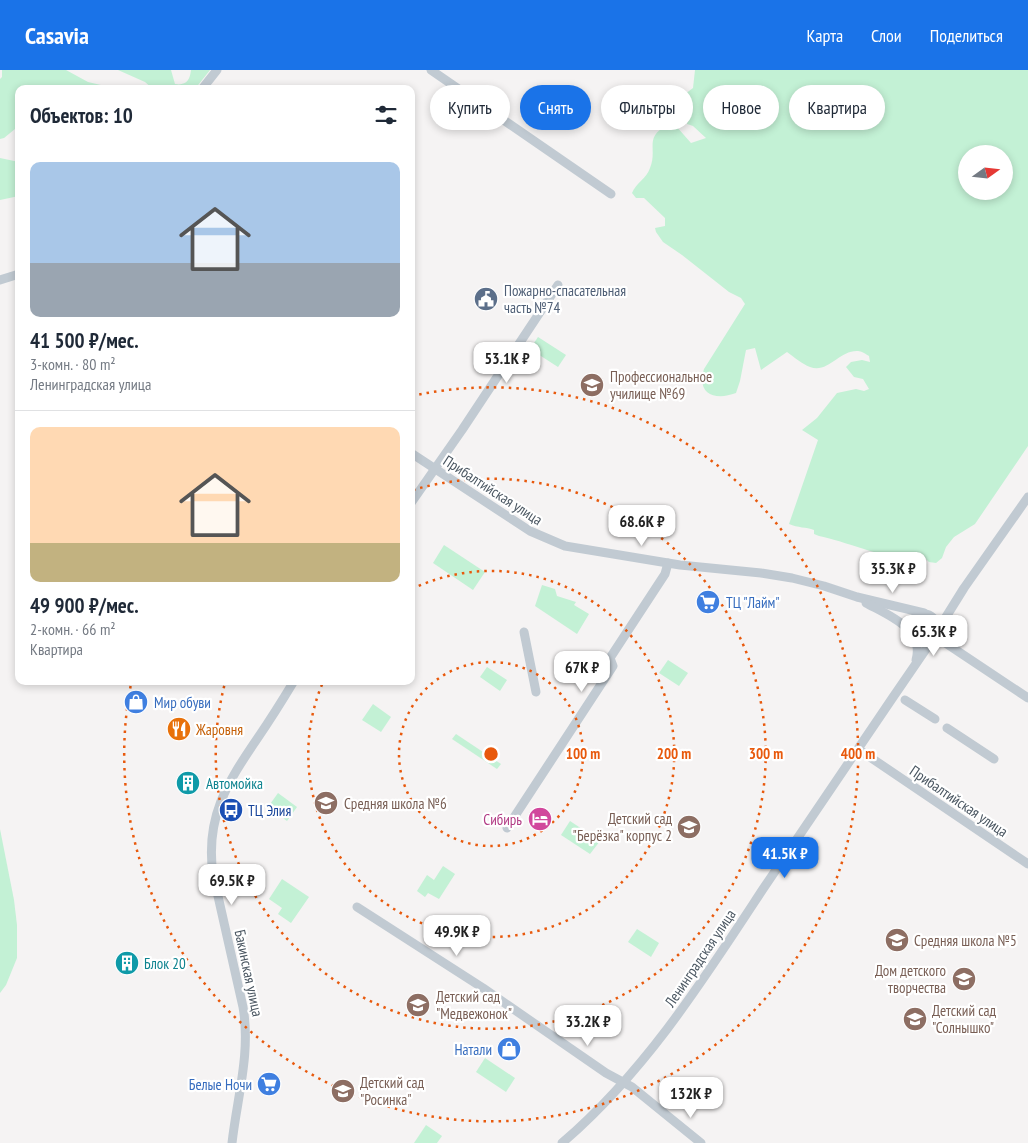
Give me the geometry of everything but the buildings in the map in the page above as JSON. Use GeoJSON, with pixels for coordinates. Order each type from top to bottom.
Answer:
{"type":"FeatureCollection","features":[{"type":"Feature","properties":{"kind":"street"},"geometry":{"type":"LineString","coordinates":[[205,85],[217,70]]}},
{"type":"Feature","properties":{"kind":"street"},"geometry":{"type":"LineString","coordinates":[[431,70],[611,194]]}},
{"type":"Feature","properties":{"kind":"street"},"geometry":{"type":"LineString","coordinates":[[0,280],[15,275]]}},
{"type":"Feature","properties":{"kind":"street"},"geometry":{"type":"LineString","coordinates":[[415,497],[558,285]]}},
{"type":"Feature","properties":{"kind":"street","name":"Прибалтийская улица"},"geometry":{"type":"LineString","coordinates":[[415,456],[530,531],[552,542],[580,549],[668,563],[792,578],[824,586],[872,603],[925,614]]}},
{"type":"Feature","properties":{"kind":"street"},"geometry":{"type":"LineString","coordinates":[[858,749],[964,588],[1028,497]]}},
{"type":"Feature","properties":{"kind":"street"},"geometry":{"type":"LineString","coordinates":[[507,828],[613,666],[610,658],[665,574],[668,563]]}},
{"type":"Feature","properties":{"kind":"street"},"geometry":{"type":"LineString","coordinates":[[914,665],[918,647],[911,626],[913,620],[918,615],[942,612],[964,588]]}},
{"type":"Feature","properties":{"kind":"street","name":"Прибалтийская улица"},"geometry":{"type":"LineString","coordinates":[[872,603],[913,633]]}},
{"type":"Feature","properties":{"kind":"street"},"geometry":{"type":"LineString","coordinates":[[913,633],[917,638],[923,640],[929,640],[935,634],[938,627],[936,621],[932,616],[925,614]]}},
{"type":"Feature","properties":{"kind":"street"},"geometry":{"type":"LineString","coordinates":[[524,632],[536,692]]}},
{"type":"Feature","properties":{"kind":"street"},"geometry":{"type":"LineString","coordinates":[[935,634],[1028,698]]}},
{"type":"Feature","properties":{"kind":"street","name":"Бакинская улица"},"geometry":{"type":"LineString","coordinates":[[232,1143],[245,1056],[246,1028],[213,874],[211,855],[212,830],[217,810],[229,782],[291,685]]}},
{"type":"Feature","properties":{"kind":"street"},"geometry":{"type":"LineString","coordinates":[[905,700],[935,719]]}},
{"type":"Feature","properties":{"kind":"street"},"geometry":{"type":"LineString","coordinates":[[947,728],[994,759]]}},
{"type":"Feature","properties":{"kind":"street","name":"Прибалтийская улица"},"geometry":{"type":"LineString","coordinates":[[858,749],[1028,864]]}},
{"type":"Feature","properties":{"kind":"street","name":"Ленинградская улица"},"geometry":{"type":"LineString","coordinates":[[562,1143],[588,1119],[622,1082],[689,1001],[858,749]]}},
{"type":"Feature","properties":{"kind":"street"},"geometry":{"type":"LineString","coordinates":[[357,907],[483,988],[600,1070],[641,1094],[701,1143]]}},
{"type":"Feature","properties":{"kind":"green space"},"geometry":{"type":"Polygon","coordinates":[[[2,70],[66,70],[88,82],[101,85],[15,85],[15,129],[0,139],[0,79],[2,77],[2,70]]]}},
{"type":"Feature","properties":{"kind":"green space"},"geometry":{"type":"Polygon","coordinates":[[[118,70],[171,70],[175,84],[182,84],[187,82],[191,70],[210,70],[198,85],[148,85],[118,70]]]}},
{"type":"Feature","properties":{"kind":"green space"},"geometry":{"type":"Polygon","coordinates":[[[695,70],[1028,70],[1028,446],[975,524],[954,537],[946,547],[942,558],[936,563],[929,562],[924,557],[914,559],[888,556],[819,536],[814,534],[814,530],[789,524],[818,440],[802,430],[817,418],[837,393],[856,389],[864,391],[869,389],[863,379],[854,377],[846,367],[851,362],[862,360],[870,362],[869,356],[859,351],[851,352],[828,365],[816,368],[804,364],[787,352],[761,370],[755,348],[746,350],[736,393],[715,396],[705,390],[702,378],[704,369],[745,304],[741,298],[729,292],[663,242],[655,228],[665,226],[665,218],[644,198],[636,198],[632,193],[649,172],[653,155],[653,139],[660,130],[680,130],[691,143],[706,138],[693,126],[695,70]]]}},
{"type":"Feature","properties":{"kind":"green space"},"geometry":{"type":"Polygon","coordinates":[[[0,158],[15,161],[15,197],[0,200],[0,158]]]}},
{"type":"Feature","properties":{"kind":"green space"},"geometry":{"type":"Polygon","coordinates":[[[538,337],[566,355],[558,367],[530,349],[538,337]]]}},
{"type":"Feature","properties":{"kind":"green space"},"geometry":{"type":"Polygon","coordinates":[[[444,545],[485,572],[473,590],[433,563],[444,545]]]}},
{"type":"Feature","properties":{"kind":"green space"},"geometry":{"type":"Polygon","coordinates":[[[542,585],[555,589],[557,596],[576,602],[574,605],[589,614],[577,634],[535,606],[542,585]]]}},
{"type":"Feature","properties":{"kind":"green space"},"geometry":{"type":"Polygon","coordinates":[[[668,660],[688,673],[679,686],[659,673],[668,660]]]}},
{"type":"Feature","properties":{"kind":"green space"},"geometry":{"type":"Polygon","coordinates":[[[487,667],[507,680],[500,691],[480,677],[487,667]]]}},
{"type":"Feature","properties":{"kind":"green space"},"geometry":{"type":"Polygon","coordinates":[[[373,704],[391,717],[381,732],[362,720],[373,704]]]}},
{"type":"Feature","properties":{"kind":"green space"},"geometry":{"type":"Polygon","coordinates":[[[456,734],[501,764],[497,769],[452,739],[456,734]]]}},
{"type":"Feature","properties":{"kind":"green space"},"geometry":{"type":"Polygon","coordinates":[[[278,793],[297,807],[287,821],[268,807],[278,793]]]}},
{"type":"Feature","properties":{"kind":"green space"},"geometry":{"type":"Polygon","coordinates":[[[570,821],[600,841],[590,854],[561,835],[570,821]]]}},
{"type":"Feature","properties":{"kind":"green space"},"geometry":{"type":"Polygon","coordinates":[[[0,829],[14,900],[17,925],[17,958],[6,985],[0,993],[0,829]]]}},
{"type":"Feature","properties":{"kind":"green space"},"geometry":{"type":"Polygon","coordinates":[[[443,866],[455,874],[439,899],[428,893],[425,897],[417,891],[427,875],[434,880],[443,866]]]}},
{"type":"Feature","properties":{"kind":"green space"},"geometry":{"type":"Polygon","coordinates":[[[282,879],[309,897],[291,923],[278,914],[282,908],[269,899],[282,879]]]}},
{"type":"Feature","properties":{"kind":"green space"},"geometry":{"type":"Polygon","coordinates":[[[637,929],[659,943],[651,957],[628,942],[637,929]]]}},
{"type":"Feature","properties":{"kind":"green space"},"geometry":{"type":"Polygon","coordinates":[[[485,1058],[515,1078],[506,1092],[476,1072],[485,1058]]]}},
{"type":"Feature","properties":{"kind":"green space"},"geometry":{"type":"Polygon","coordinates":[[[426,1125],[442,1136],[437,1143],[414,1143],[426,1125]]]}},
{"type":"Feature","properties":{"kind":"place","name":"Пожарно-спасательная часть №74"},"geometry":{"type":"Point","coordinates":[486,299]}},
{"type":"Feature","properties":{"kind":"place","name":"Профессиональное училище №69"},"geometry":{"type":"Point","coordinates":[592,385]}},
{"type":"Feature","properties":{"kind":"place","name":"ТЦ \"Лайм\""},"geometry":{"type":"Point","coordinates":[708,602]}},
{"type":"Feature","properties":{"kind":"place","name":"Мир обуви"},"geometry":{"type":"Point","coordinates":[136,702]}},
{"type":"Feature","properties":{"kind":"place","name":"Жаровня"},"geometry":{"type":"Point","coordinates":[179,729]}},
{"type":"Feature","properties":{"kind":"place","name":"Автомойка"},"geometry":{"type":"Point","coordinates":[188,783]}},
{"type":"Feature","properties":{"kind":"place","name":"Средняя школа №6"},"geometry":{"type":"Point","coordinates":[326,803]}},
{"type":"Feature","properties":{"kind":"place","name":"ТЦ Элия"},"geometry":{"type":"Point","coordinates":[231,810]}},
{"type":"Feature","properties":{"kind":"place","name":"Сибирь"},"geometry":{"type":"Point","coordinates":[540,819]}},
{"type":"Feature","properties":{"kind":"place","name":"Детский сад \"Берёзка\" корпус 2"},"geometry":{"type":"Point","coordinates":[689,827]}},
{"type":"Feature","properties":{"kind":"place","name":"Средняя школа №5"},"geometry":{"type":"Point","coordinates":[897,940]}},
{"type":"Feature","properties":{"kind":"place","name":"Блок 20"},"geometry":{"type":"Point","coordinates":[127,963]}},
{"type":"Feature","properties":{"kind":"place","name":"Дом детского творчества"},"geometry":{"type":"Point","coordinates":[964,979]}},
{"type":"Feature","properties":{"kind":"place","name":"Детский сад \"Медвежонок\""},"geometry":{"type":"Point","coordinates":[418,1005]}},
{"type":"Feature","properties":{"kind":"place","name":"Детский сад \"Солнышко\""},"geometry":{"type":"Point","coordinates":[915,1019]}},
{"type":"Feature","properties":{"kind":"place","name":"Натали"},"geometry":{"type":"Point","coordinates":[509,1049]}},
{"type":"Feature","properties":{"kind":"place","name":"Белые Ночи"},"geometry":{"type":"Point","coordinates":[269,1084]}},
{"type":"Feature","properties":{"kind":"place","name":"Детский сад \"Росинка\""},"geometry":{"type":"Point","coordinates":[343,1091]}}]}
